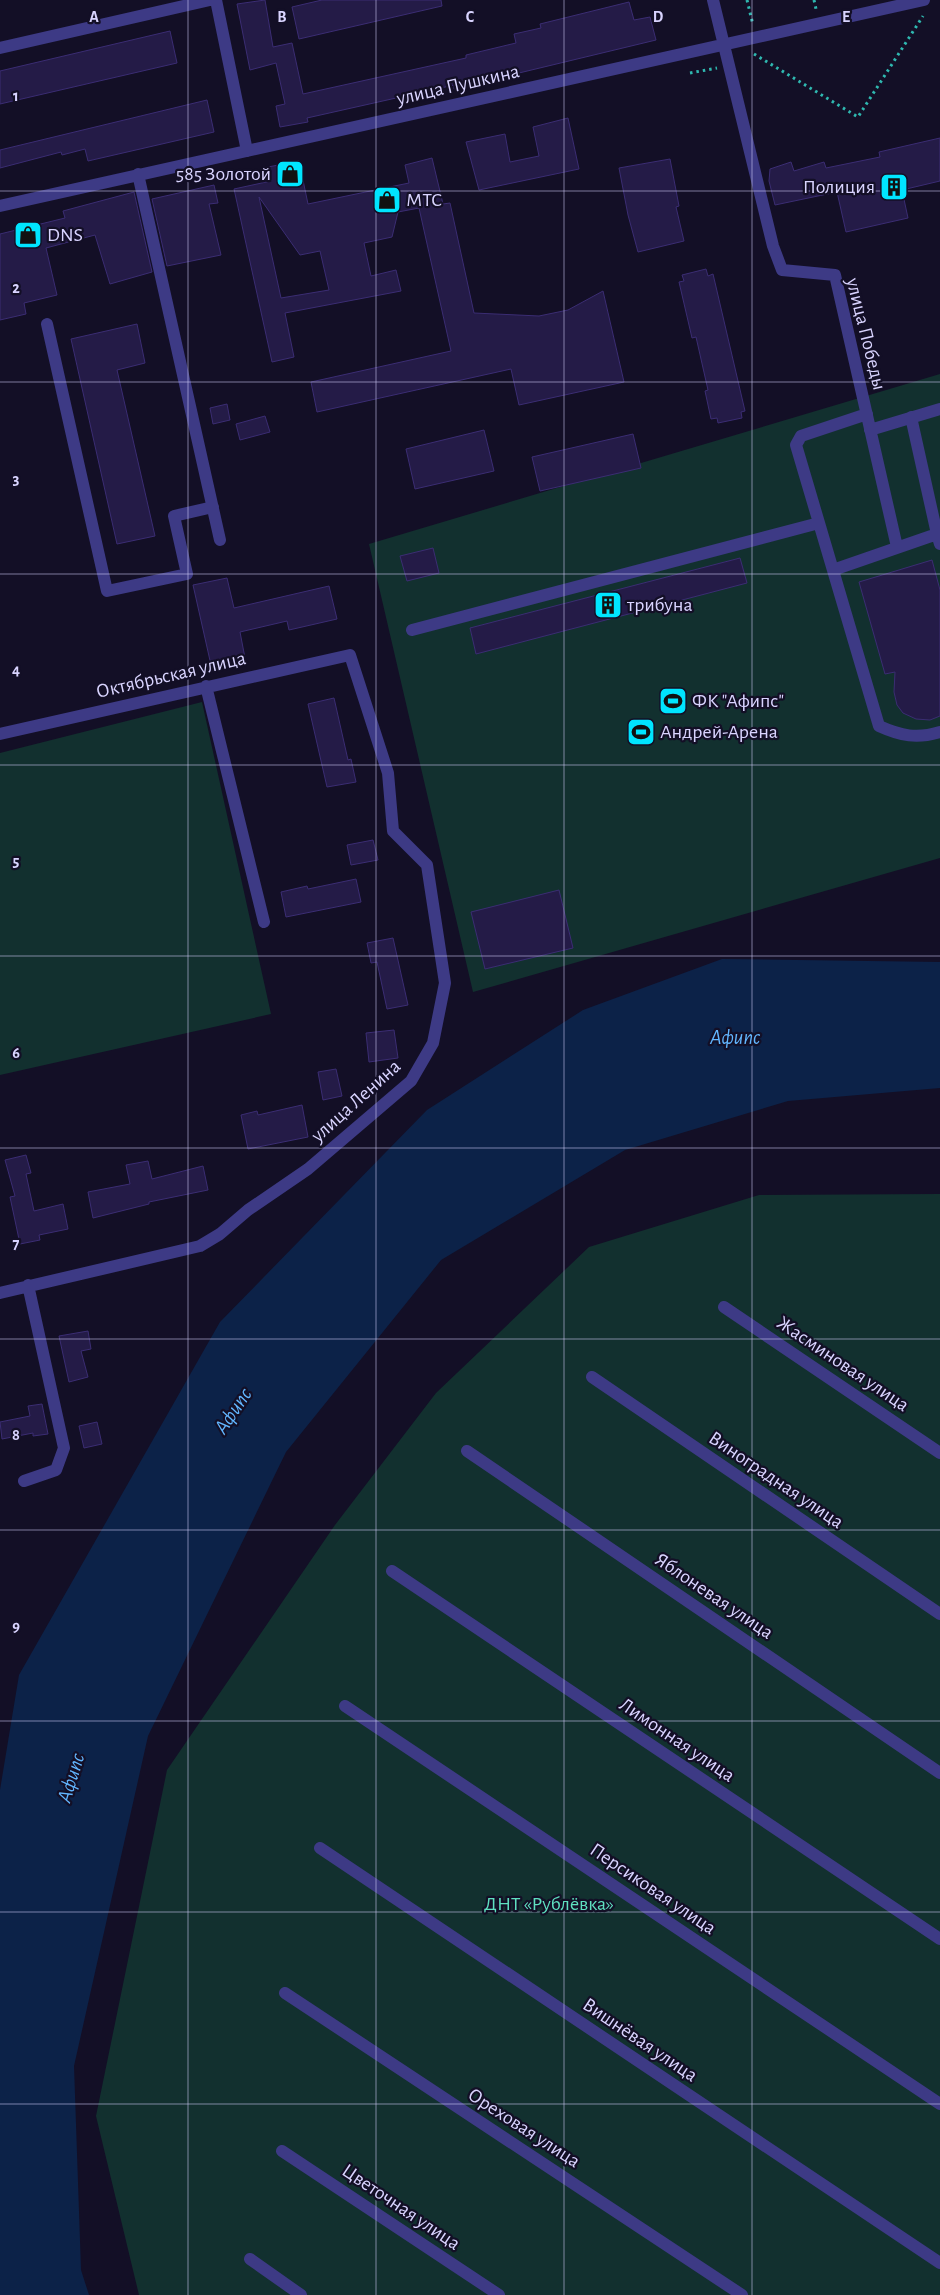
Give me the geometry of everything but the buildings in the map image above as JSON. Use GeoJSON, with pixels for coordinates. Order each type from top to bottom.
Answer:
{"type":"FeatureCollection","features":[{"type":"Feature","properties":{"kind":"street"},"geometry":{"type":"LineString","coordinates":[[0,48],[210,0]]}},
{"type":"Feature","properties":{"kind":"street"},"geometry":{"type":"LineString","coordinates":[[216,0],[248,151]]}},
{"type":"Feature","properties":{"kind":"street","name":"улица Победы"},"geometry":{"type":"LineString","coordinates":[[712,0],[772,246],[782,270],[835,275],[897,548]]}},
{"type":"Feature","properties":{"kind":"street","name":"улица Пушкина"},"geometry":{"type":"LineString","coordinates":[[0,206],[723,45],[924,6]]}},
{"type":"Feature","properties":{"kind":"street"},"geometry":{"type":"LineString","coordinates":[[138,174],[220,540]]}},
{"type":"Feature","properties":{"kind":"street"},"geometry":{"type":"LineString","coordinates":[[47,324],[107,591],[186,574],[174,516],[213,507]]}},
{"type":"Feature","properties":{"kind":"street"},"geometry":{"type":"LineString","coordinates":[[870,430],[940,409]]}},
{"type":"Feature","properties":{"kind":"street"},"geometry":{"type":"LineString","coordinates":[[867,414],[801,436],[796,445],[879,726],[898,735],[926,736],[940,732]]}},
{"type":"Feature","properties":{"kind":"street"},"geometry":{"type":"LineString","coordinates":[[833,570],[897,548],[939,537],[911,417]]}},
{"type":"Feature","properties":{"kind":"street"},"geometry":{"type":"LineString","coordinates":[[412,630],[819,523]]}},
{"type":"Feature","properties":{"kind":"street","name":"Октябрьская улица"},"geometry":{"type":"LineString","coordinates":[[0,734],[350,655]]}},
{"type":"Feature","properties":{"kind":"street","name":"улица Ленина"},"geometry":{"type":"LineString","coordinates":[[0,1293],[200,1246],[220,1234],[248,1210],[308,1169],[411,1081],[433,1043],[445,983],[427,865],[393,831],[388,773],[350,655]]}},
{"type":"Feature","properties":{"kind":"street"},"geometry":{"type":"LineString","coordinates":[[206,686],[264,922]]}},
{"type":"Feature","properties":{"kind":"street"},"geometry":{"type":"LineString","coordinates":[[24,1481],[56,1470],[64,1448],[28,1285]]}},
{"type":"Feature","properties":{"kind":"street","name":"Жасминовая улица"},"geometry":{"type":"LineString","coordinates":[[724,1307],[940,1453]]}},
{"type":"Feature","properties":{"kind":"street","name":"Виноградная улица"},"geometry":{"type":"LineString","coordinates":[[592,1377],[940,1614]]}},
{"type":"Feature","properties":{"kind":"street","name":"Яблоневая улица"},"geometry":{"type":"LineString","coordinates":[[468,1450],[940,1773]]}},
{"type":"Feature","properties":{"kind":"street","name":"Лимонная улица"},"geometry":{"type":"LineString","coordinates":[[392,1571],[940,1939]]}},
{"type":"Feature","properties":{"kind":"street","name":"Персиковая улица"},"geometry":{"type":"LineString","coordinates":[[345,1706],[940,2104]]}},
{"type":"Feature","properties":{"kind":"street","name":"Вишнёвая улица"},"geometry":{"type":"LineString","coordinates":[[320,1848],[940,2263]]}},
{"type":"Feature","properties":{"kind":"street","name":"Ореховая улица"},"geometry":{"type":"LineString","coordinates":[[285,1993],[742,2295]]}},
{"type":"Feature","properties":{"kind":"street","name":"Цветочная улица"},"geometry":{"type":"LineString","coordinates":[[282,2151],[499,2295]]}},
{"type":"Feature","properties":{"kind":"street"},"geometry":{"type":"LineString","coordinates":[[250,2259],[301,2295]]}},
{"type":"Feature","properties":{"kind":"path"},"geometry":{"type":"LineString","coordinates":[[754,54],[858,117],[924,6]]}},
{"type":"Feature","properties":{"kind":"green space","name":"ФК \"Афипс\""},"geometry":{"type":"Polygon","coordinates":[[[940,374],[940,858],[473,992],[369,544],[940,374]]]}},
{"type":"Feature","properties":{"kind":"green space"},"geometry":{"type":"Polygon","coordinates":[[[202,702],[271,1014],[0,1075],[0,753],[202,702]]]}},
{"type":"Feature","properties":{"kind":"green space","name":"ДНТ «Рублёвка»"},"geometry":{"type":"Polygon","coordinates":[[[940,1194],[940,2295],[139,2295],[96,2116],[167,1770],[335,1525],[436,1393],[589,1247],[759,1195],[940,1194]]]}},
{"type":"Feature","properties":{"kind":"water","name":"Афипс"},"geometry":{"type":"Polygon","coordinates":[[[722,959],[940,962],[940,1088],[788,1101],[625,1150],[441,1260],[286,1452],[148,1736],[74,2066],[81,2270],[89,2295],[0,2295],[0,1790],[19,1675],[220,1322],[427,1110],[583,1010],[722,959]]]}},
{"type":"Feature","properties":{"kind":"place","name":"585 Золотой"},"geometry":{"type":"Point","coordinates":[290,174]}},
{"type":"Feature","properties":{"kind":"place","name":"Полиция"},"geometry":{"type":"Point","coordinates":[894,187]}},
{"type":"Feature","properties":{"kind":"place","name":"МТС"},"geometry":{"type":"Point","coordinates":[387,200]}},
{"type":"Feature","properties":{"kind":"place","name":"DNS"},"geometry":{"type":"Point","coordinates":[28,235]}},
{"type":"Feature","properties":{"kind":"place","name":"трибуна"},"geometry":{"type":"Point","coordinates":[608,605]}},
{"type":"Feature","properties":{"kind":"place","name":"ФК \"Афипс\""},"geometry":{"type":"Point","coordinates":[673,701]}},
{"type":"Feature","properties":{"kind":"place","name":"Андрей-Арена"},"geometry":{"type":"Point","coordinates":[641,732]}}]}
